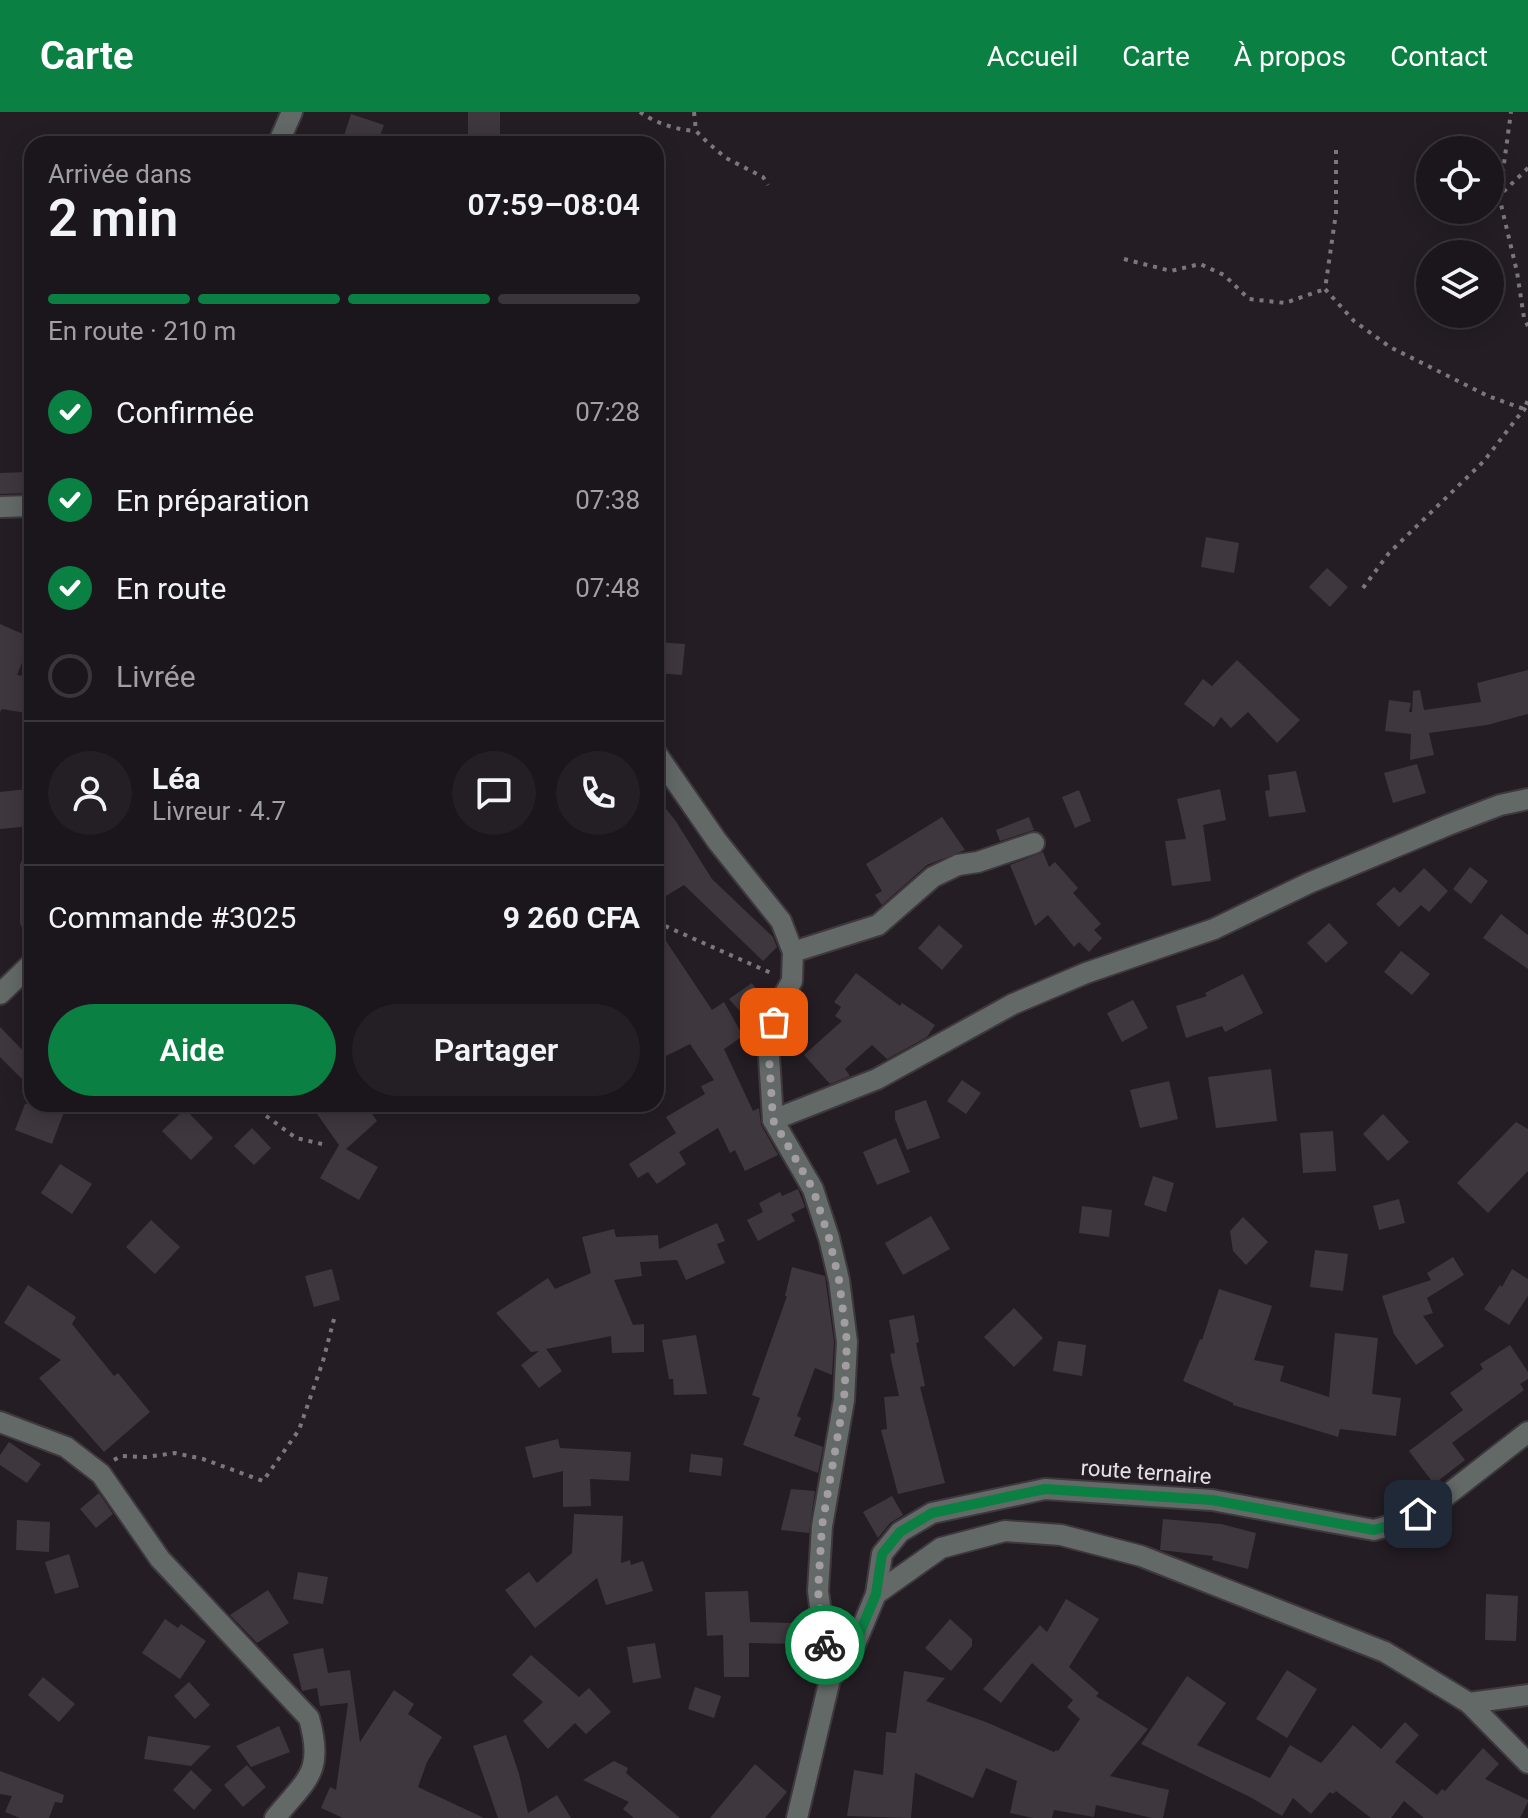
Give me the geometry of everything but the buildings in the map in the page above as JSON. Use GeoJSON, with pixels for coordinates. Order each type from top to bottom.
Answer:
{"type":"FeatureCollection","features":[{"type":"Feature","properties":{"kind":"street"},"geometry":{"type":"LineString","coordinates":[[282,136],[292,112]]}},
{"type":"Feature","properties":{"kind":"street"},"geometry":{"type":"LineString","coordinates":[[0,507],[24,506]]}},
{"type":"Feature","properties":{"kind":"street"},"geometry":{"type":"LineString","coordinates":[[664,765],[710,831],[781,921],[793,952],[792,981],[779,1004],[768,1040],[773,1120],[813,1189],[839,1280],[847,1342],[844,1400],[822,1526],[818,1591],[830,1679],[797,1818]]}},
{"type":"Feature","properties":{"kind":"street"},"geometry":{"type":"LineString","coordinates":[[773,1120],[877,1079],[1013,1004],[1086,973],[1214,929],[1309,883],[1448,825],[1500,805],[1528,799]]}},
{"type":"Feature","properties":{"kind":"street"},"geometry":{"type":"LineString","coordinates":[[793,952],[878,925],[933,877],[958,865],[978,862],[1034,843]]}},
{"type":"Feature","properties":{"kind":"street"},"geometry":{"type":"LineString","coordinates":[[0,994],[24,971]]}},
{"type":"Feature","properties":{"kind":"street"},"geometry":{"type":"LineString","coordinates":[[0,1422],[66,1447],[101,1474],[160,1559],[309,1718],[315,1740],[315,1766],[275,1818]]}},
{"type":"Feature","properties":{"kind":"street","name":"route ternaire"},"geometry":{"type":"LineString","coordinates":[[830,1679],[851,1654],[876,1594],[882,1554],[900,1532],[932,1513],[1045,1489],[1212,1500],[1374,1530],[1402,1522],[1433,1506],[1528,1432]]}},
{"type":"Feature","properties":{"kind":"street"},"geometry":{"type":"LineString","coordinates":[[876,1594],[941,1548],[1005,1531],[1061,1535],[1141,1556],[1385,1652],[1469,1703],[1528,1763]]}},
{"type":"Feature","properties":{"kind":"street"},"geometry":{"type":"LineString","coordinates":[[1469,1703],[1528,1695]]}},
{"type":"Feature","properties":{"kind":"path"},"geometry":{"type":"LineString","coordinates":[[640,112],[651,120],[680,130],[696,131],[726,158],[763,177],[768,185]]}},
{"type":"Feature","properties":{"kind":"path"},"geometry":{"type":"LineString","coordinates":[[694,112],[696,131]]}},
{"type":"Feature","properties":{"kind":"path"},"geometry":{"type":"LineString","coordinates":[[1504,161],[1511,112]]}},
{"type":"Feature","properties":{"kind":"path"},"geometry":{"type":"LineString","coordinates":[[1325,289],[1336,213],[1336,150]]}},
{"type":"Feature","properties":{"kind":"path"},"geometry":{"type":"LineString","coordinates":[[1504,191],[1528,168]]}},
{"type":"Feature","properties":{"kind":"path"},"geometry":{"type":"LineString","coordinates":[[1504,217],[1528,326]]}},
{"type":"Feature","properties":{"kind":"path"},"geometry":{"type":"LineString","coordinates":[[1124,259],[1171,271],[1200,264],[1224,275],[1249,299],[1285,303],[1325,289]]}},
{"type":"Feature","properties":{"kind":"path"},"geometry":{"type":"LineString","coordinates":[[1325,289],[1354,321],[1390,347],[1488,396],[1526,410]]}},
{"type":"Feature","properties":{"kind":"path"},"geometry":{"type":"LineString","coordinates":[[1363,588],[1389,553],[1484,461],[1526,410],[1528,400]]}},
{"type":"Feature","properties":{"kind":"path"},"geometry":{"type":"LineString","coordinates":[[664,925],[792,981]]}},
{"type":"Feature","properties":{"kind":"path"},"geometry":{"type":"LineString","coordinates":[[261,1112],[296,1138],[322,1144]]}},
{"type":"Feature","properties":{"kind":"path"},"geometry":{"type":"LineString","coordinates":[[101,1474],[110,1462],[121,1456],[175,1453],[203,1459],[263,1481],[299,1430],[334,1319]]}},
{"type":"Feature","properties":{"kind":"way so far"},"geometry":{"type":"LineString","coordinates":[[774,1022],[768,1040],[773,1120],[813,1189],[839,1280],[847,1342],[844,1400],[822,1526],[818,1591],[825,1645]]}},
{"type":"Feature","properties":{"kind":"route"},"geometry":{"type":"LineString","coordinates":[[825,1645],[830,1679],[851,1654],[876,1594],[882,1554],[900,1532],[932,1513],[1045,1489],[1212,1500],[1374,1530],[1418,1514]]}}]}
